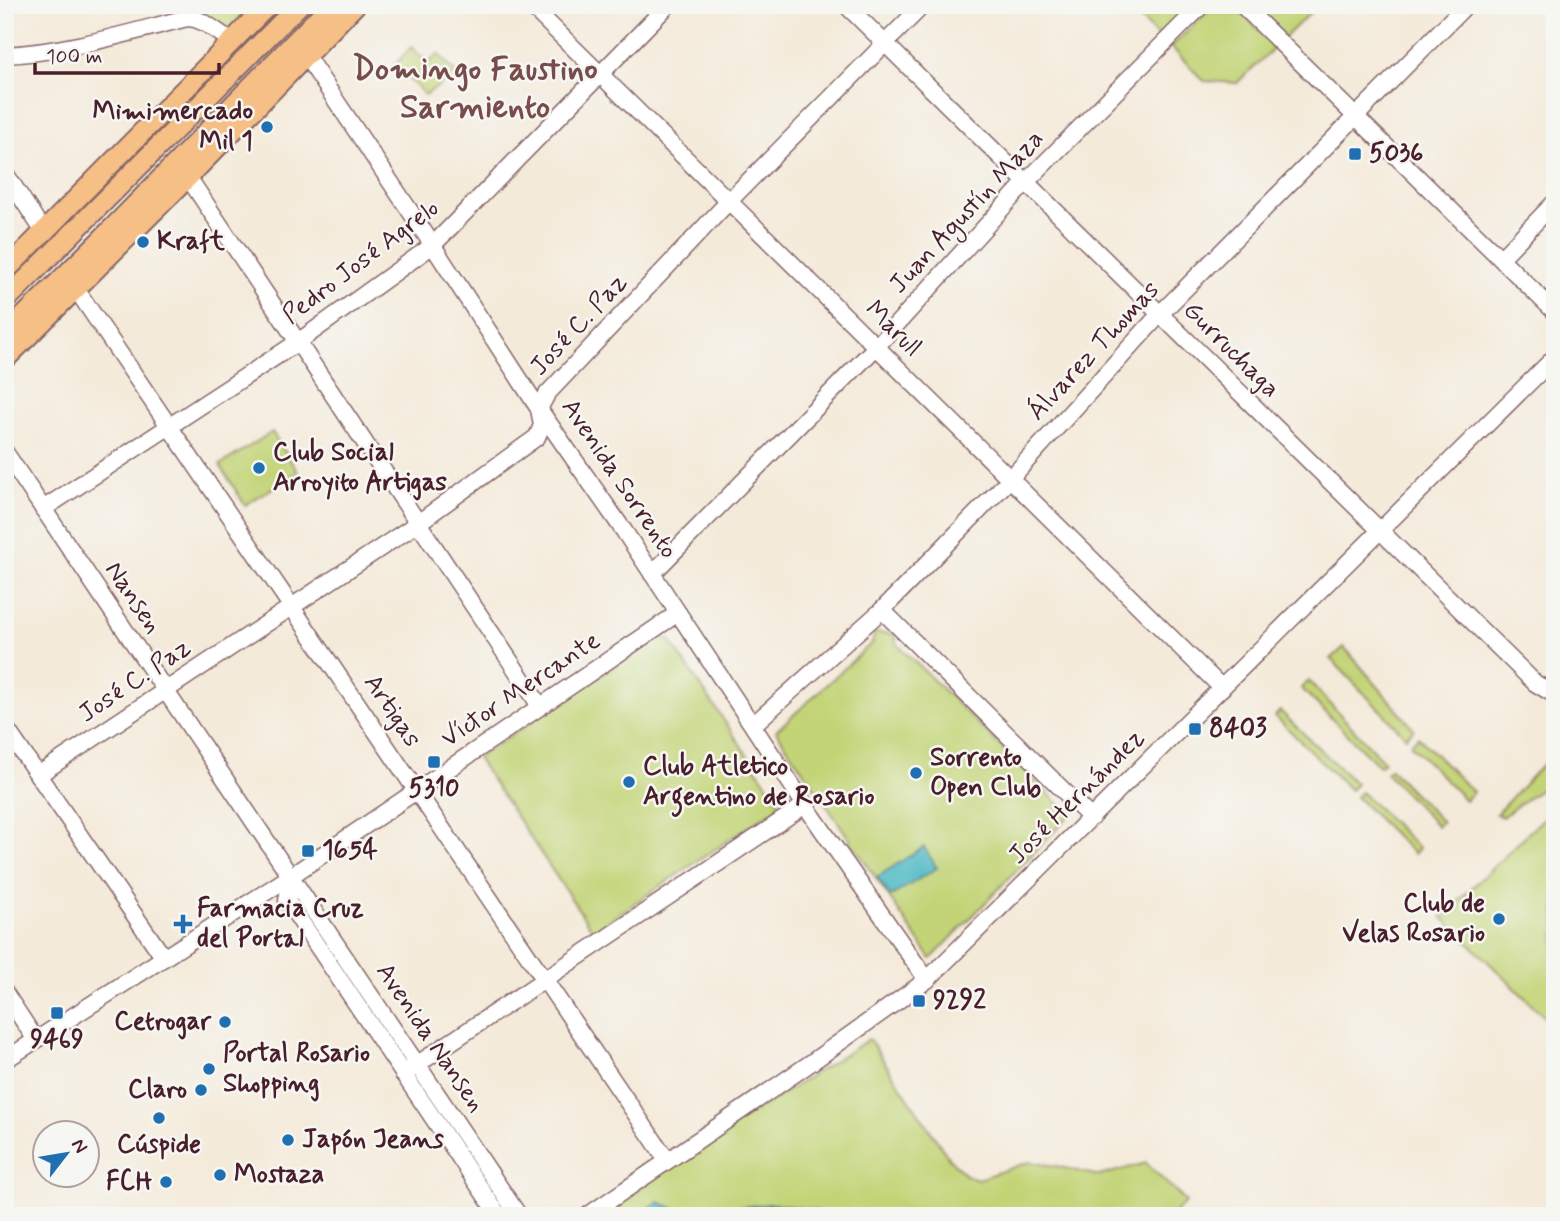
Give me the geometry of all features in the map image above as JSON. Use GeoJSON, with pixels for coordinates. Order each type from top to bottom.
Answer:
{"type":"FeatureCollection","features":[{"type":"Feature","properties":{"kind":"main road","name":"Avenida Sorrento"},"geometry":{"type":"LineString","coordinates":[[269,5],[301,48]]}},
{"type":"Feature","properties":{"kind":"main road"},"geometry":{"type":"LineString","coordinates":[[5,271],[269,5]]}},
{"type":"Feature","properties":{"kind":"main road"},"geometry":{"type":"LineString","coordinates":[[5,301],[299,5]]}},
{"type":"Feature","properties":{"kind":"main road"},"geometry":{"type":"LineString","coordinates":[[5,359],[188,177],[301,48],[331,5]]}},
{"type":"Feature","properties":{"kind":"main road"},"geometry":{"type":"LineString","coordinates":[[5,335],[301,48],[355,5]]}},
{"type":"Feature","properties":{"kind":"main road"},"geometry":{"type":"LineString","coordinates":[[97,244],[152,213]]}},
{"type":"Feature","properties":{"kind":"street","name":"Marull"},"geometry":{"type":"LineString","coordinates":[[530,5],[1222,688]]}},
{"type":"Feature","properties":{"kind":"street","name":"Pedro José Agrelo"},"geometry":{"type":"LineString","coordinates":[[43,509],[298,342],[433,245],[668,5]]}},
{"type":"Feature","properties":{"kind":"street","name":"Gurruchaga"},"geometry":{"type":"LineString","coordinates":[[846,5],[1535,683],[1555,695]]}},
{"type":"Feature","properties":{"kind":"street","name":"José C. Paz"},"geometry":{"type":"LineString","coordinates":[[38,775],[418,523],[537,437],[542,425],[539,408],[547,394],[729,201],[923,5]]}},
{"type":"Feature","properties":{"kind":"street","name":"Juan Agustín Maza"},"geometry":{"type":"LineString","coordinates":[[652,574],[876,346],[1026,183],[1202,5]]}},
{"type":"Feature","properties":{"kind":"street"},"geometry":{"type":"LineString","coordinates":[[1242,5],[1555,312]]}},
{"type":"Feature","properties":{"kind":"street","name":"Álvarez Thomas"},"geometry":{"type":"LineString","coordinates":[[753,725],[882,610],[1010,479],[1160,314],[1466,5]]}},
{"type":"Feature","properties":{"kind":"street"},"geometry":{"type":"LineString","coordinates":[[5,55],[76,46],[187,18],[197,18],[233,41]]}},
{"type":"Feature","properties":{"kind":"street","name":"Avenida Sorrento"},"geometry":{"type":"LineString","coordinates":[[301,48],[539,408],[927,980]]}},
{"type":"Feature","properties":{"kind":"street"},"geometry":{"type":"LineString","coordinates":[[5,173],[44,232]]}},
{"type":"Feature","properties":{"kind":"street"},"geometry":{"type":"LineString","coordinates":[[188,177],[540,706]]}},
{"type":"Feature","properties":{"kind":"street"},"geometry":{"type":"LineString","coordinates":[[1501,258],[1555,202]]}},
{"type":"Feature","properties":{"kind":"street","name":"Artigas"},"geometry":{"type":"LineString","coordinates":[[76,289],[667,1160]]}},
{"type":"Feature","properties":{"kind":"street","name":"José Hernández"},"geometry":{"type":"LineString","coordinates":[[587,1216],[927,980],[1555,357]]}},
{"type":"Feature","properties":{"kind":"street","name":"Nansen"},"geometry":{"type":"LineString","coordinates":[[5,452],[291,876]]}},
{"type":"Feature","properties":{"kind":"street"},"geometry":{"type":"LineString","coordinates":[[882,610],[1091,818]]}},
{"type":"Feature","properties":{"kind":"street","name":"Víctor Mercante"},"geometry":{"type":"LineString","coordinates":[[5,1060],[291,876],[678,613]]}},
{"type":"Feature","properties":{"kind":"street"},"geometry":{"type":"LineString","coordinates":[[5,727],[164,958]]}},
{"type":"Feature","properties":{"kind":"street"},"geometry":{"type":"LineString","coordinates":[[403,1074],[806,805]]}},
{"type":"Feature","properties":{"kind":"street","name":"Avenida Nansen"},"geometry":{"type":"LineString","coordinates":[[291,876],[519,1216]]}},
{"type":"Feature","properties":{"kind":"street","name":"Avenida Nansen"},"geometry":{"type":"LineString","coordinates":[[291,876],[287,901],[499,1216]]}},
{"type":"Feature","properties":{"kind":"street"},"geometry":{"type":"LineString","coordinates":[[5,993],[36,1040]]}},
{"type":"Feature","properties":{"kind":"green space"},"geometry":{"type":"Polygon","coordinates":[[[201,5],[256,5],[229,32],[201,11],[201,5]]]}},
{"type":"Feature","properties":{"kind":"green space"},"geometry":{"type":"Polygon","coordinates":[[[1128,5],[1190,5],[1158,37],[1128,5]]]}},
{"type":"Feature","properties":{"kind":"green space"},"geometry":{"type":"Polygon","coordinates":[[[1251,5],[1318,5],[1283,39],[1251,5]]]}},
{"type":"Feature","properties":{"kind":"green space"},"geometry":{"type":"Polygon","coordinates":[[[1208,11],[1242,13],[1275,47],[1237,83],[1204,81],[1171,47],[1208,11]]]}},
{"type":"Feature","properties":{"kind":"green space"},"geometry":{"type":"Polygon","coordinates":[[[411,47],[428,63],[438,54],[457,74],[425,95],[395,65],[411,47]]]}},
{"type":"Feature","properties":{"kind":"green space","name":"Club Social Arroyito Artigas"},"geometry":{"type":"Polygon","coordinates":[[[272,432],[298,472],[245,505],[220,465],[272,432]]]}},
{"type":"Feature","properties":{"kind":"green space","name":"Sorrento Open Club"},"geometry":{"type":"Polygon","coordinates":[[[874,633],[896,634],[896,643],[1070,815],[931,959],[776,731],[873,642],[874,633]]]}},
{"type":"Feature","properties":{"kind":"green space","name":"Club Atletico Argentino de Rosario"},"geometry":{"type":"Polygon","coordinates":[[[660,636],[669,639],[781,805],[593,931],[477,758],[660,636]]]}},
{"type":"Feature","properties":{"kind":"green space"},"geometry":{"type":"Polygon","coordinates":[[[1344,647],[1414,729],[1406,737],[1331,659],[1344,647]]]}},
{"type":"Feature","properties":{"kind":"green space"},"geometry":{"type":"Polygon","coordinates":[[[1309,681],[1384,762],[1379,766],[1301,688],[1309,681]]]}},
{"type":"Feature","properties":{"kind":"green space"},"geometry":{"type":"Polygon","coordinates":[[[1280,711],[1356,784],[1350,790],[1275,716],[1280,711]]]}},
{"type":"Feature","properties":{"kind":"green space"},"geometry":{"type":"Polygon","coordinates":[[[1418,737],[1473,792],[1465,800],[1410,744],[1418,737]]]}},
{"type":"Feature","properties":{"kind":"green space"},"geometry":{"type":"Polygon","coordinates":[[[1555,752],[1555,780],[1503,817],[1496,814],[1555,752]]]}},
{"type":"Feature","properties":{"kind":"green space"},"geometry":{"type":"Polygon","coordinates":[[[1390,769],[1442,822],[1437,826],[1386,773],[1390,769]]]}},
{"type":"Feature","properties":{"kind":"green space"},"geometry":{"type":"Polygon","coordinates":[[[1361,792],[1419,848],[1414,854],[1356,797],[1361,792]]]}},
{"type":"Feature","properties":{"kind":"green space","name":"Club de Velas Rosario"},"geometry":{"type":"Polygon","coordinates":[[[1555,807],[1555,1027],[1442,917],[1555,807]]]}},
{"type":"Feature","properties":{"kind":"green space"},"geometry":{"type":"Polygon","coordinates":[[[869,1039],[948,1157],[965,1175],[978,1179],[1029,1162],[1099,1176],[1146,1163],[1186,1202],[1171,1216],[831,1216],[775,1204],[682,1212],[658,1202],[638,1216],[599,1216],[678,1160],[869,1039]]]}},
{"type":"Feature","properties":{"kind":"water"},"geometry":{"type":"Polygon","coordinates":[[[924,847],[937,868],[890,897],[877,877],[924,847]]]}},
{"type":"Feature","properties":{"kind":"water"},"geometry":{"type":"Polygon","coordinates":[[[658,1202],[682,1212],[775,1204],[831,1216],[638,1216],[658,1202]]]}},
{"type":"Feature","properties":{"kind":"place","name":"Mimimercado Mil 1"},"geometry":{"type":"Point","coordinates":[267,127]}},
{"type":"Feature","properties":{"kind":"place","name":"5036"},"geometry":{"type":"Point","coordinates":[1355,154]}},
{"type":"Feature","properties":{"kind":"place","name":"Kraft"},"geometry":{"type":"Point","coordinates":[143,242]}},
{"type":"Feature","properties":{"kind":"place","name":"Club Social Arroyito Artigas"},"geometry":{"type":"Point","coordinates":[259,468]}},
{"type":"Feature","properties":{"kind":"place","name":"8403"},"geometry":{"type":"Point","coordinates":[1195,729]}},
{"type":"Feature","properties":{"kind":"place","name":"5310"},"geometry":{"type":"Point","coordinates":[434,762]}},
{"type":"Feature","properties":{"kind":"place","name":"Sorrento Open Club"},"geometry":{"type":"Point","coordinates":[916,773]}},
{"type":"Feature","properties":{"kind":"place","name":"Club Atletico Argentino de Rosario"},"geometry":{"type":"Point","coordinates":[629,782]}},
{"type":"Feature","properties":{"kind":"place","name":"1654"},"geometry":{"type":"Point","coordinates":[308,851]}},
{"type":"Feature","properties":{"kind":"place","name":"Club de Velas Rosario"},"geometry":{"type":"Point","coordinates":[1499,919]}},
{"type":"Feature","properties":{"kind":"place","name":"Farmacia Cruz del Portal"},"geometry":{"type":"Point","coordinates":[183,924]}},
{"type":"Feature","properties":{"kind":"place","name":"9292"},"geometry":{"type":"Point","coordinates":[919,1001]}},
{"type":"Feature","properties":{"kind":"place","name":"9469"},"geometry":{"type":"Point","coordinates":[57,1013]}},
{"type":"Feature","properties":{"kind":"place","name":"Cetrogar"},"geometry":{"type":"Point","coordinates":[225,1022]}},
{"type":"Feature","properties":{"kind":"place","name":"Portal Rosario Shopping"},"geometry":{"type":"Point","coordinates":[209,1069]}},
{"type":"Feature","properties":{"kind":"place","name":"Claro"},"geometry":{"type":"Point","coordinates":[201,1090]}},
{"type":"Feature","properties":{"kind":"place","name":"Cúspide"},"geometry":{"type":"Point","coordinates":[159,1118]}},
{"type":"Feature","properties":{"kind":"place","name":"Japón Jeans"},"geometry":{"type":"Point","coordinates":[288,1140]}},
{"type":"Feature","properties":{"kind":"place","name":"Mostaza"},"geometry":{"type":"Point","coordinates":[220,1175]}},
{"type":"Feature","properties":{"kind":"place","name":"FCH"},"geometry":{"type":"Point","coordinates":[166,1182]}},
{"type":"Feature","properties":{"kind":"district","name":"Domingo Faustino Sarmiento"},"geometry":{"type":"Point","coordinates":[475,89]}}]}
